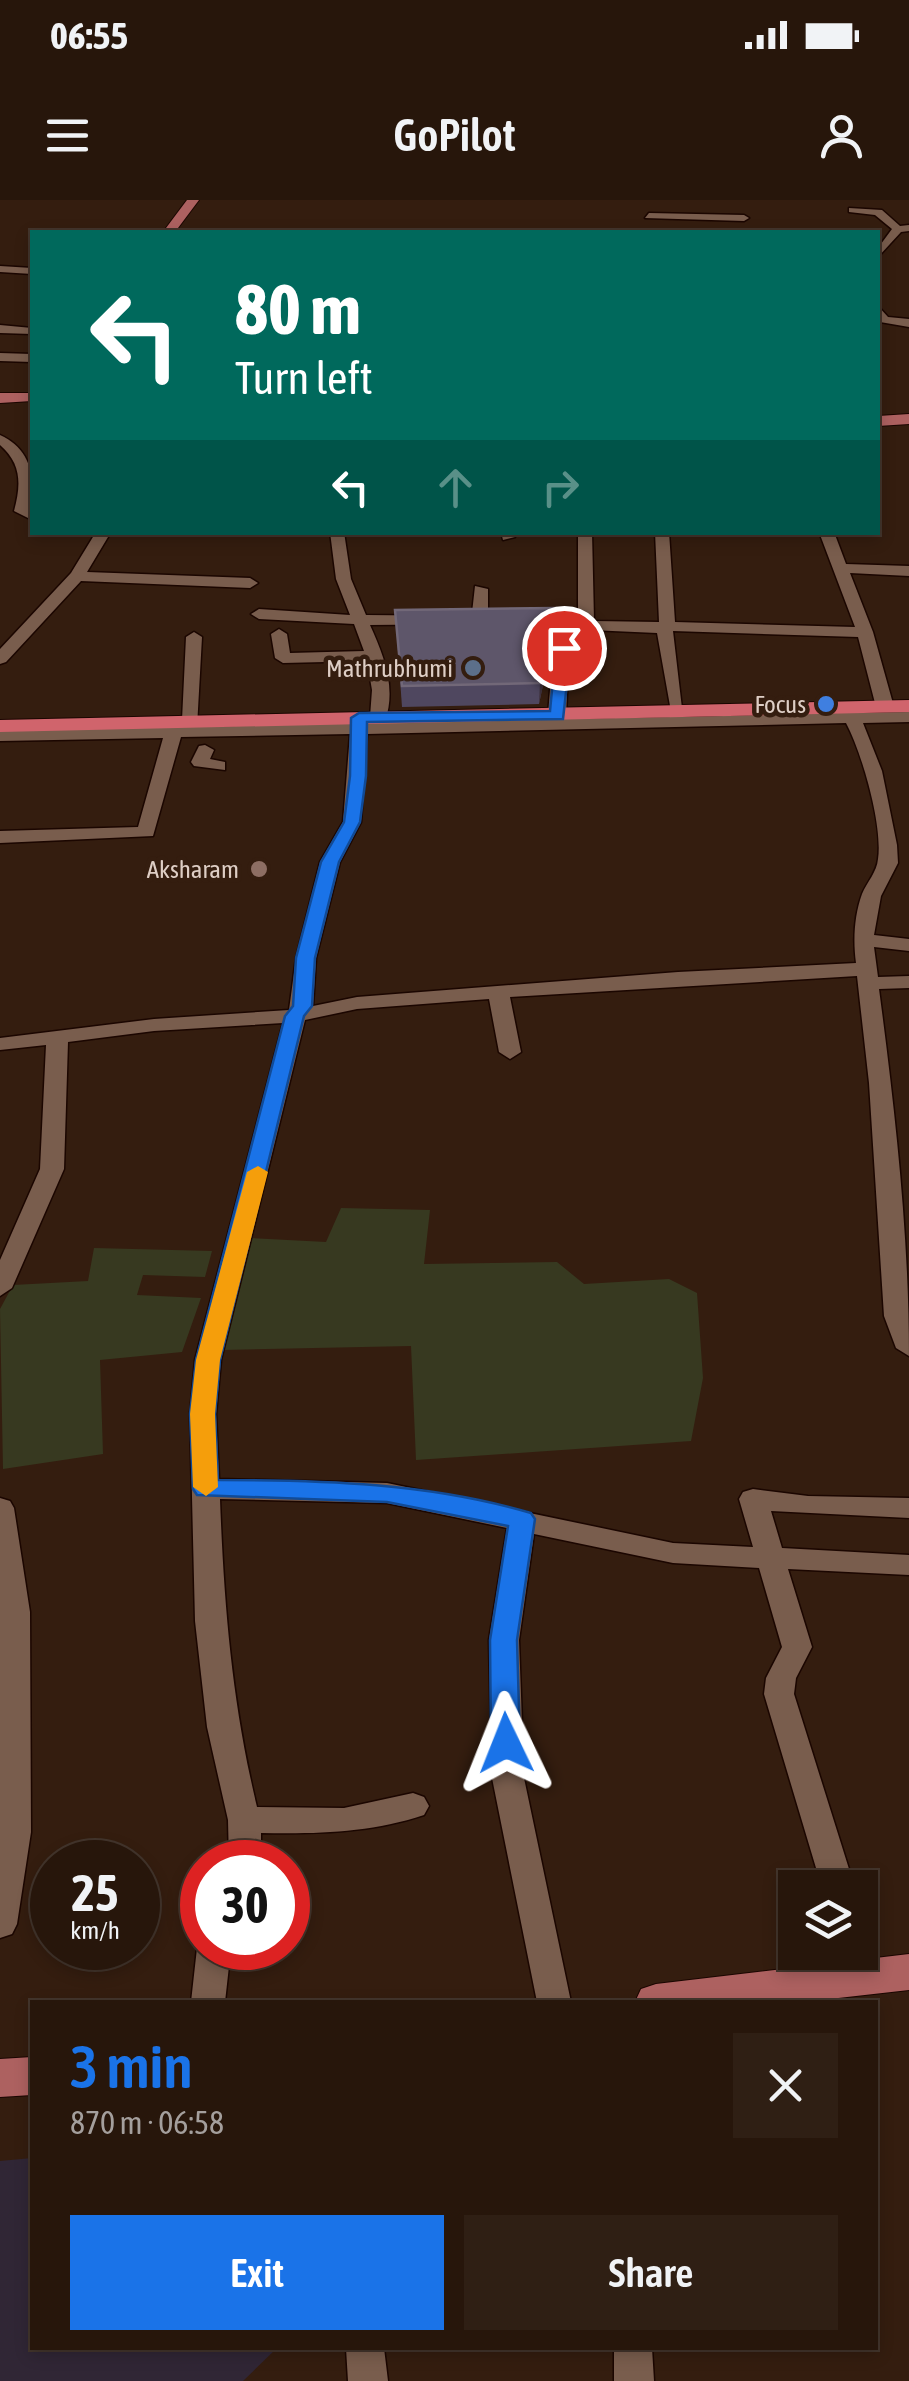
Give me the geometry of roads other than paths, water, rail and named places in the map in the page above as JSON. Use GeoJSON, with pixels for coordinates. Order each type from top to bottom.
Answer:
{"type":"FeatureCollection","features":[{"type":"Feature","properties":{"kind":"highway"},"geometry":{"type":"LineString","coordinates":[[0,726],[181,726],[678,713],[847,714],[885,706],[909,706]]}},
{"type":"Feature","properties":{"kind":"main road"},"geometry":{"type":"LineString","coordinates":[[170,230],[193,200]]}},
{"type":"Feature","properties":{"kind":"main road"},"geometry":{"type":"LineString","coordinates":[[7,397],[30,380]]}},
{"type":"Feature","properties":{"kind":"main road"},"geometry":{"type":"LineString","coordinates":[[880,421],[909,419]]}},
{"type":"Feature","properties":{"kind":"main road"},"geometry":{"type":"LineString","coordinates":[[669,2000],[879,1967]]}},
{"type":"Feature","properties":{"kind":"main road"},"geometry":{"type":"LineString","coordinates":[[0,2078],[30,2076]]}},
{"type":"Feature","properties":{"kind":"street"},"geometry":{"type":"LineString","coordinates":[[733,230],[744,218],[746,200]]}},
{"type":"Feature","properties":{"kind":"street"},"geometry":{"type":"LineString","coordinates":[[853,210],[878,212],[903,228],[880,252]]}},
{"type":"Feature","properties":{"kind":"street"},"geometry":{"type":"LineString","coordinates":[[649,216],[744,218]]}},
{"type":"Feature","properties":{"kind":"street"},"geometry":{"type":"LineString","coordinates":[[0,269],[30,274]]}},
{"type":"Feature","properties":{"kind":"street"},"geometry":{"type":"LineString","coordinates":[[880,313],[884,320],[909,323]]}},
{"type":"Feature","properties":{"kind":"street"},"geometry":{"type":"LineString","coordinates":[[0,329],[30,330]]}},
{"type":"Feature","properties":{"kind":"street"},"geometry":{"type":"LineString","coordinates":[[0,356],[30,358]]}},
{"type":"Feature","properties":{"kind":"street"},"geometry":{"type":"LineString","coordinates":[[0,439],[27,470],[30,484],[21,511],[30,516]]}},
{"type":"Feature","properties":{"kind":"street"},"geometry":{"type":"LineString","coordinates":[[0,516],[30,516]]}},
{"type":"Feature","properties":{"kind":"street"},"geometry":{"type":"LineString","coordinates":[[0,659],[77,576],[102,535]]}},
{"type":"Feature","properties":{"kind":"street"},"geometry":{"type":"LineString","coordinates":[[244,1840],[244,1820],[222,1727],[210,1621],[202,1414],[208,1360],[295,1016],[302,1006],[306,958],[330,862],[352,822],[377,656],[346,587],[337,535]]}},
{"type":"Feature","properties":{"kind":"street"},"geometry":{"type":"LineString","coordinates":[[585,535],[586,626]]}},
{"type":"Feature","properties":{"kind":"street"},"geometry":{"type":"LineString","coordinates":[[662,535],[664,626],[678,713]]}},
{"type":"Feature","properties":{"kind":"street"},"geometry":{"type":"LineString","coordinates":[[827,535],[865,632],[885,706]]}},
{"type":"Feature","properties":{"kind":"street"},"geometry":{"type":"LineString","coordinates":[[842,568],[909,571]]}},
{"type":"Feature","properties":{"kind":"street"},"geometry":{"type":"LineString","coordinates":[[77,576],[250,582]]}},
{"type":"Feature","properties":{"kind":"street"},"geometry":{"type":"LineString","coordinates":[[258,614],[472,621],[480,614],[480,589]]}},
{"type":"Feature","properties":{"kind":"street"},"geometry":{"type":"LineString","coordinates":[[557,715],[560,652],[586,626],[865,632]]}},
{"type":"Feature","properties":{"kind":"street"},"geometry":{"type":"LineString","coordinates":[[278,634],[283,658],[377,656]]}},
{"type":"Feature","properties":{"kind":"street"},"geometry":{"type":"LineString","coordinates":[[0,837],[146,832],[181,726],[194,636]]}},
{"type":"Feature","properties":{"kind":"street"},"geometry":{"type":"LineString","coordinates":[[366,720],[847,714],[909,717]]}},
{"type":"Feature","properties":{"kind":"street"},"geometry":{"type":"LineString","coordinates":[[847,714],[873,770],[888,845],[888,863],[871,896],[863,940],[880,1083],[897,1316],[909,1348]]}},
{"type":"Feature","properties":{"kind":"street"},"geometry":{"type":"LineString","coordinates":[[0,736],[181,726]]}},
{"type":"Feature","properties":{"kind":"street"},"geometry":{"type":"LineString","coordinates":[[206,750],[200,762],[220,766]]}},
{"type":"Feature","properties":{"kind":"street"},"geometry":{"type":"LineString","coordinates":[[863,940],[909,945]]}},
{"type":"Feature","properties":{"kind":"street"},"geometry":{"type":"LineString","coordinates":[[0,1044],[154,1025],[295,1016],[356,1003],[678,978],[866,976],[909,982]]}},
{"type":"Feature","properties":{"kind":"street"},"geometry":{"type":"LineString","coordinates":[[499,994],[510,1052]]}},
{"type":"Feature","properties":{"kind":"street"},"geometry":{"type":"LineString","coordinates":[[0,1288],[52,1169],[58,1038]]}},
{"type":"Feature","properties":{"kind":"street"},"geometry":{"type":"LineString","coordinates":[[206,1489],[387,1493],[673,1553],[909,1565]]}},
{"type":"Feature","properties":{"kind":"street"},"geometry":{"type":"LineString","coordinates":[[834,1870],[780,1694],[781,1678],[798,1647],[754,1499],[808,1506],[909,1508]]}},
{"type":"Feature","properties":{"kind":"street"},"geometry":{"type":"LineString","coordinates":[[0,1508],[15,1612],[15,1832],[5,1842],[0,1924]]}},
{"type":"Feature","properties":{"kind":"street"},"geometry":{"type":"LineString","coordinates":[[522,1519],[504,1640],[506,1761],[554,2000]]}},
{"type":"Feature","properties":{"kind":"street"},"geometry":{"type":"LineString","coordinates":[[244,1820],[344,1821],[413,1806]]}},
{"type":"Feature","properties":{"kind":"street"},"geometry":{"type":"LineString","coordinates":[[208,2000],[212,1970]]}},
{"type":"Feature","properties":{"kind":"street"},"geometry":{"type":"LineString","coordinates":[[365,2350],[368,2381]]}},
{"type":"Feature","properties":{"kind":"street"},"geometry":{"type":"LineString","coordinates":[[633,2350],[634,2381]]}},
{"type":"Feature","properties":{"kind":"place","name":"Mathrubhumi"},"geometry":{"type":"Point","coordinates":[473,668]}},
{"type":"Feature","properties":{"kind":"place","name":"Focus"},"geometry":{"type":"Point","coordinates":[826,704]}},
{"type":"Feature","properties":{"kind":"place","name":"Aksharam"},"geometry":{"type":"Point","coordinates":[259,869]}}]}
